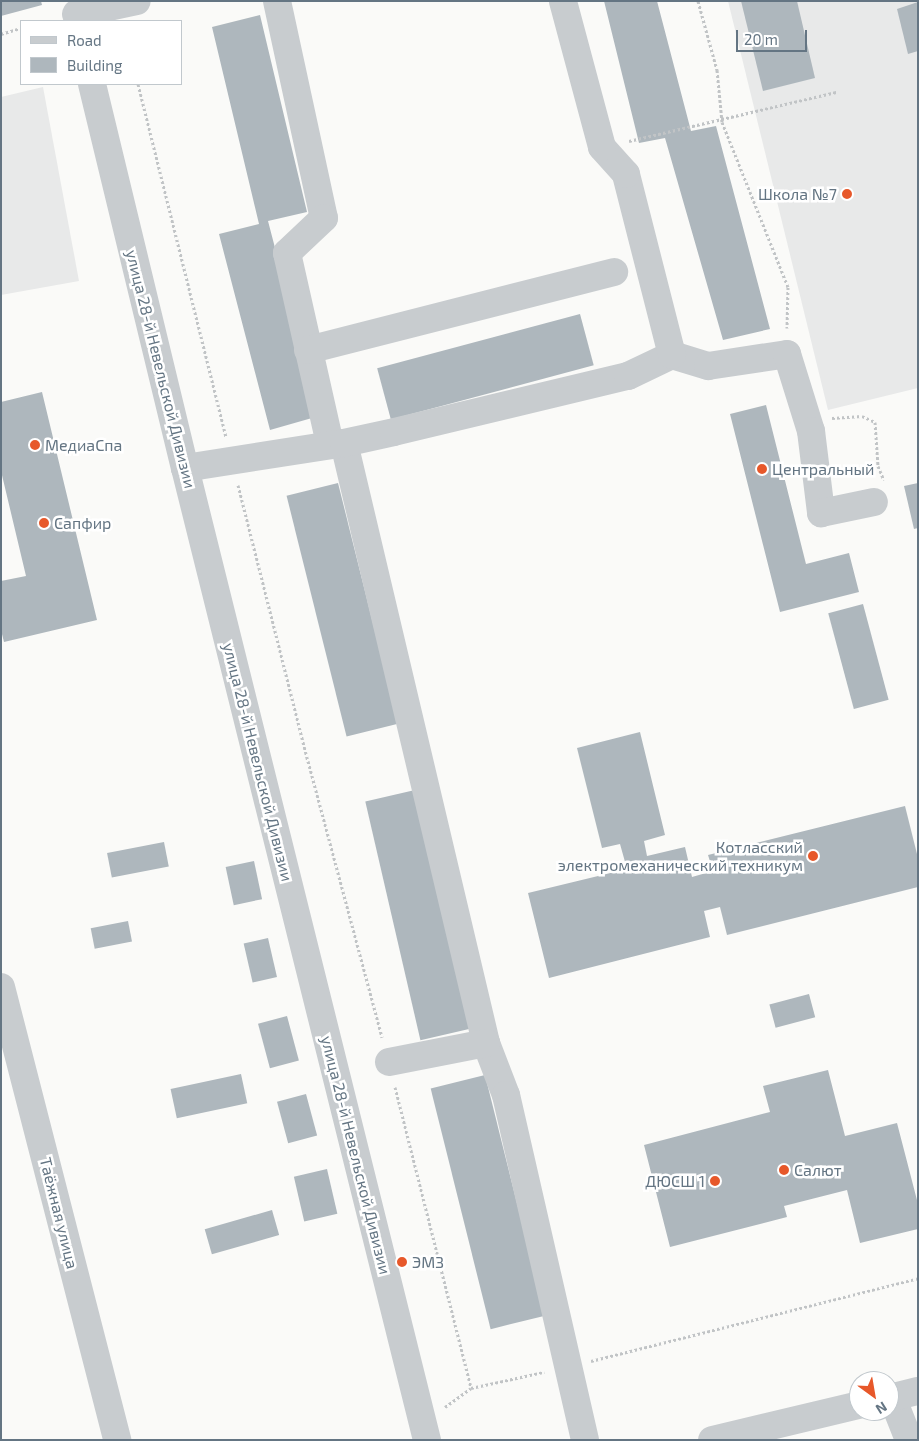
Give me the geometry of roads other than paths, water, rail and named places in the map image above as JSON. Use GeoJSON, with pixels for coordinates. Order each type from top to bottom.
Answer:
{"type":"FeatureCollection","features":[{"type":"Feature","properties":{"kind":"street"},"geometry":{"type":"LineString","coordinates":[[75,12],[137,1]]}},
{"type":"Feature","properties":{"kind":"street"},"geometry":{"type":"LineString","coordinates":[[277,1],[324,218],[287,253],[308,350],[337,444],[486,1043],[506,1095],[585,1440]]}},
{"type":"Feature","properties":{"kind":"street"},"geometry":{"type":"LineString","coordinates":[[563,1],[602,147],[626,174],[672,356]]}},
{"type":"Feature","properties":{"kind":"street","name":"улица 28-й Невельской Дивизии"},"geometry":{"type":"LineString","coordinates":[[92,85],[185,468],[425,1431]]}},
{"type":"Feature","properties":{"kind":"street"},"geometry":{"type":"LineString","coordinates":[[308,350],[614,272]]}},
{"type":"Feature","properties":{"kind":"street"},"geometry":{"type":"LineString","coordinates":[[185,468],[337,444],[628,376],[672,356],[708,366],[787,354],[811,432],[822,513],[881,494]]}},
{"type":"Feature","properties":{"kind":"street","name":"Таёжная улица"},"geometry":{"type":"LineString","coordinates":[[1,987],[117,1440]]}},
{"type":"Feature","properties":{"kind":"street"},"geometry":{"type":"LineString","coordinates":[[389,1062],[486,1043]]}},
{"type":"Feature","properties":{"kind":"street"},"geometry":{"type":"LineString","coordinates":[[900,1395],[909,1440]]}},
{"type":"Feature","properties":{"kind":"street"},"geometry":{"type":"LineString","coordinates":[[712,1440],[849,1407]]}},
{"type":"Feature","properties":{"kind":"place","name":"Школа №7"},"geometry":{"type":"Point","coordinates":[847,194]}},
{"type":"Feature","properties":{"kind":"place","name":"МедиаСпа"},"geometry":{"type":"Point","coordinates":[35,445]}},
{"type":"Feature","properties":{"kind":"place","name":"Центральный"},"geometry":{"type":"Point","coordinates":[762,469]}},
{"type":"Feature","properties":{"kind":"place","name":"Сапфир"},"geometry":{"type":"Point","coordinates":[44,523]}},
{"type":"Feature","properties":{"kind":"place","name":"Котласский электромеханический техникум"},"geometry":{"type":"Point","coordinates":[813,856]}},
{"type":"Feature","properties":{"kind":"place","name":"Салют"},"geometry":{"type":"Point","coordinates":[784,1170]}},
{"type":"Feature","properties":{"kind":"place","name":"ДЮСШ 1"},"geometry":{"type":"Point","coordinates":[715,1181]}},
{"type":"Feature","properties":{"kind":"place","name":"ЭМЗ"},"geometry":{"type":"Point","coordinates":[402,1262]}}]}
